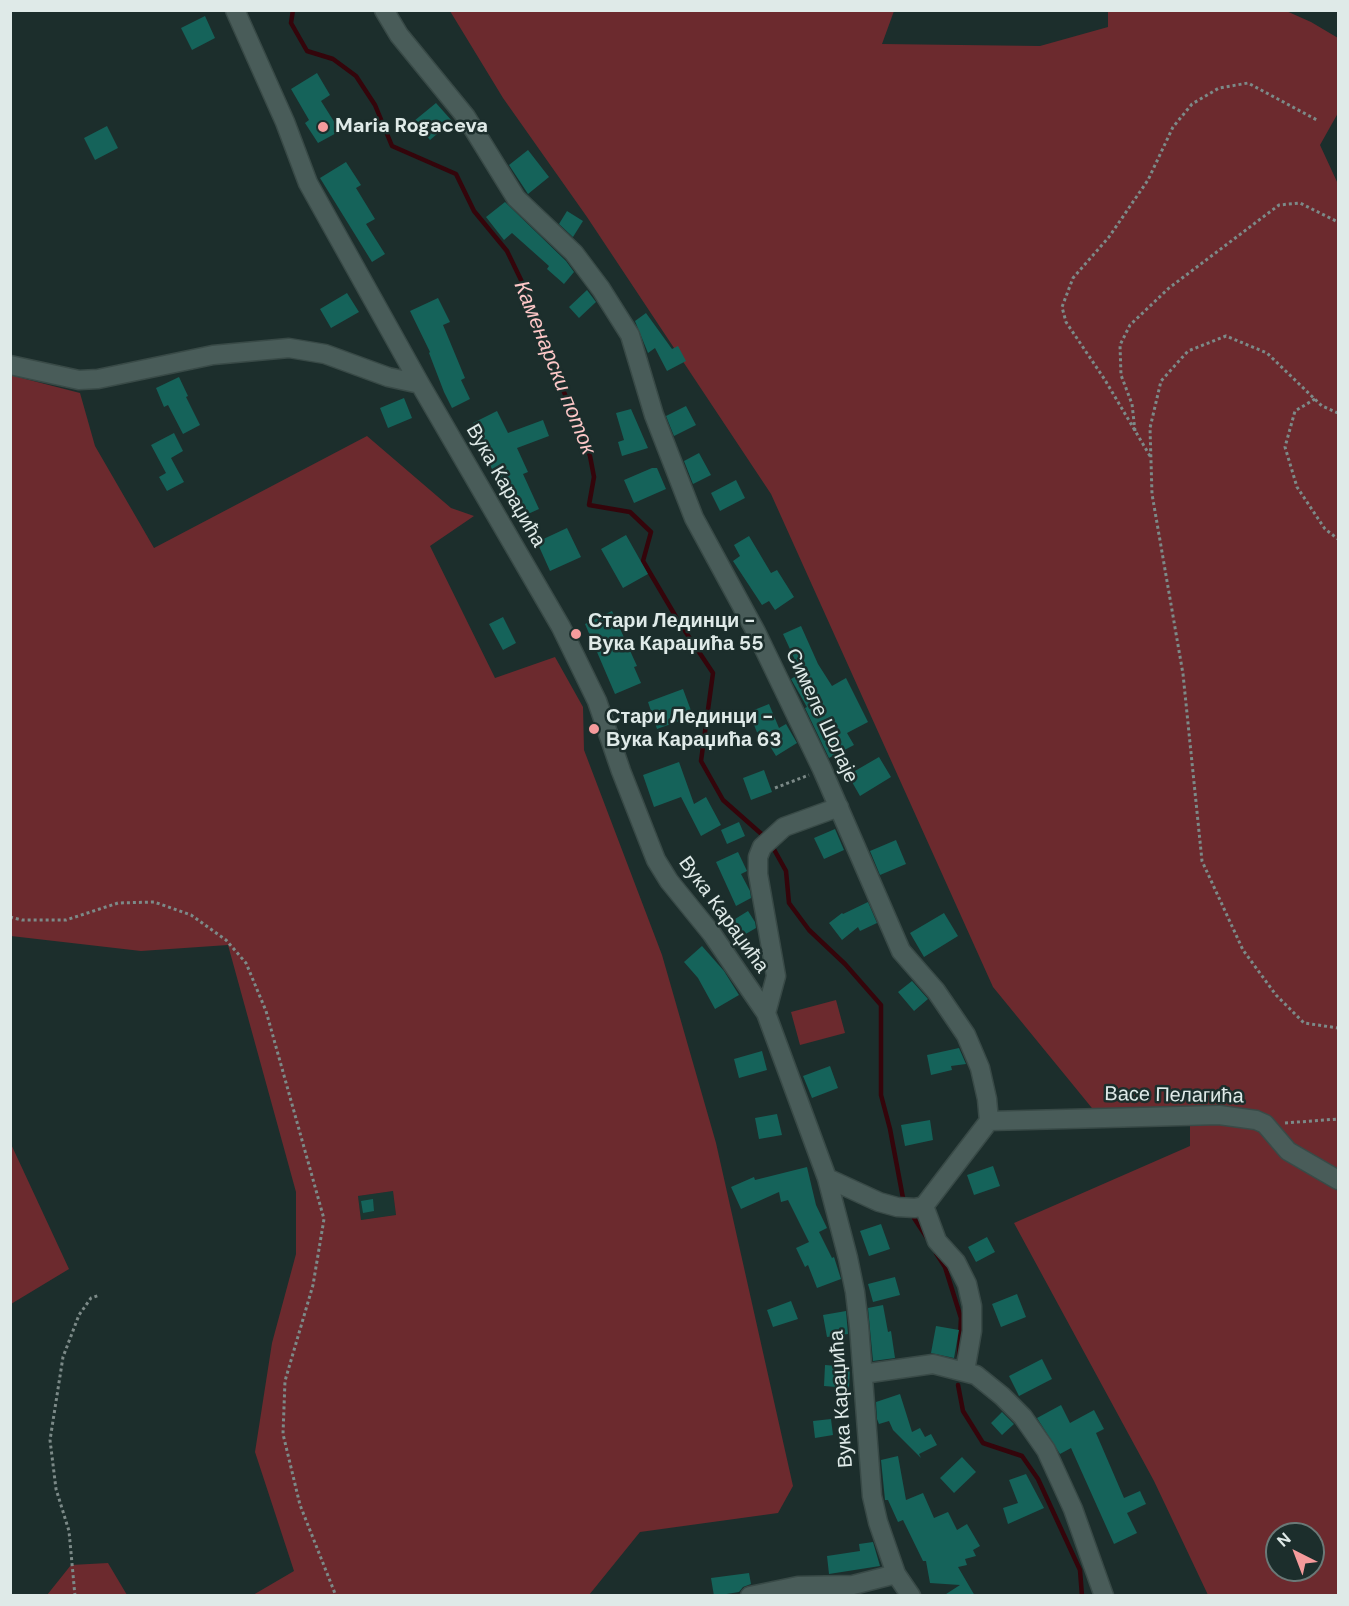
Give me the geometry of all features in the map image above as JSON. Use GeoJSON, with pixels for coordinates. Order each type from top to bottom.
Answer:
{"type":"FeatureCollection","features":[{"type":"Feature","properties":{"kind":"street","name":"Вука Караџића"},"geometry":{"type":"LineString","coordinates":[[235,10],[285,122],[308,183],[420,384],[566,637],[597,701],[621,771],[656,860],[712,934],[766,1013],[827,1178],[855,1292],[872,1496],[878,1522],[896,1574],[911,1596]]}},
{"type":"Feature","properties":{"kind":"street","name":"Симеле Шолаје"},"geometry":{"type":"LineString","coordinates":[[384,10],[399,35],[466,117],[516,198],[574,253],[630,334],[654,416],[694,518],[756,632],[822,769],[901,951],[936,991],[966,1035],[980,1068],[989,1121]]}},
{"type":"Feature","properties":{"kind":"street"},"geometry":{"type":"LineString","coordinates":[[10,365],[79,380],[98,379],[213,356],[289,348],[325,354],[388,377],[420,384]]}},
{"type":"Feature","properties":{"kind":"street"},"geometry":{"type":"LineString","coordinates":[[766,1013],[776,976],[758,874],[758,856],[768,841],[784,827],[839,807]]}},
{"type":"Feature","properties":{"kind":"street","name":"Васе Пелагића"},"geometry":{"type":"LineString","coordinates":[[989,1121],[1219,1115],[1256,1120],[1265,1124],[1288,1151],[1338,1180]]}},
{"type":"Feature","properties":{"kind":"street"},"geometry":{"type":"LineString","coordinates":[[827,1178],[879,1202],[897,1207],[924,1206],[989,1121]]}},
{"type":"Feature","properties":{"kind":"street"},"geometry":{"type":"LineString","coordinates":[[924,1206],[937,1241],[956,1262],[967,1284],[972,1306],[972,1331],[965,1371]]}},
{"type":"Feature","properties":{"kind":"street"},"geometry":{"type":"LineString","coordinates":[[863,1374],[933,1364],[976,1375],[1002,1396],[1023,1417],[1046,1450],[1073,1509],[1104,1596]]}},
{"type":"Feature","properties":{"kind":"street"},"geometry":{"type":"LineString","coordinates":[[750,1596],[798,1586],[853,1585],[896,1574]]}},
{"type":"Feature","properties":{"kind":"path"},"geometry":{"type":"LineString","coordinates":[[1150,458],[1105,380],[1066,322],[1062,307],[1073,278],[1109,237],[1148,180],[1173,127],[1192,104],[1219,88],[1248,83],[1317,120]]}},
{"type":"Feature","properties":{"kind":"path"},"geometry":{"type":"LineString","coordinates":[[1136,432],[1132,404],[1121,375],[1120,345],[1130,325],[1169,288],[1279,205],[1300,203],[1338,222]]}},
{"type":"Feature","properties":{"kind":"path"},"geometry":{"type":"LineString","coordinates":[[1338,412],[1322,406],[1268,353],[1226,336],[1188,351],[1161,381],[1150,428],[1152,494],[1183,674],[1202,861],[1242,950],[1276,995],[1304,1023],[1338,1028]]}},
{"type":"Feature","properties":{"kind":"path"},"geometry":{"type":"LineString","coordinates":[[1315,399],[1295,411],[1285,447],[1297,487],[1325,529],[1338,539]]}},
{"type":"Feature","properties":{"kind":"path"},"geometry":{"type":"LineString","coordinates":[[775,788],[822,769]]}},
{"type":"Feature","properties":{"kind":"path"},"geometry":{"type":"LineString","coordinates":[[10,917],[22,920],[66,920],[118,903],[154,902],[191,915],[226,940],[246,963],[266,1011],[324,1219],[313,1285],[285,1381],[283,1434],[300,1505],[336,1596]]}},
{"type":"Feature","properties":{"kind":"path"},"geometry":{"type":"LineString","coordinates":[[1265,1124],[1338,1119]]}},
{"type":"Feature","properties":{"kind":"path"},"geometry":{"type":"LineString","coordinates":[[75,1596],[69,1531],[56,1489],[50,1440],[63,1357],[79,1315],[92,1298],[100,1295]]}},
{"type":"Feature","properties":{"kind":"shaded area"},"geometry":{"type":"Polygon","coordinates":[[[1284,10],[1338,38],[1338,113],[1320,145],[1338,184],[1338,1595],[1208,1595],[1154,1481],[1014,1223],[1190,1146],[1190,1109],[1096,1113],[993,987],[771,494],[587,217],[503,98],[450,11],[894,11],[882,44],[1040,46],[1108,27],[1108,11],[1284,10]]]}},
{"type":"Feature","properties":{"kind":"shaded area"},"geometry":{"type":"Polygon","coordinates":[[[10,375],[80,393],[95,446],[154,548],[367,436],[451,508],[474,516],[430,546],[495,678],[555,657],[583,707],[584,750],[662,955],[716,1143],[793,1486],[778,1513],[640,1532],[589,1595],[253,1595],[294,1571],[255,1452],[272,1343],[296,1254],[296,1192],[228,945],[141,951],[11,936],[10,375]],[[393,1191],[358,1196],[361,1220],[396,1215],[393,1191]]]}},
{"type":"Feature","properties":{"kind":"shaded area"},"geometry":{"type":"Polygon","coordinates":[[[836,1000],[845,1033],[800,1045],[791,1012],[836,1000]]]}},
{"type":"Feature","properties":{"kind":"shaded area"},"geometry":{"type":"Polygon","coordinates":[[[10,1142],[69,1269],[11,1304],[10,1304],[10,1142]]]}},
{"type":"Feature","properties":{"kind":"shaded area"},"geometry":{"type":"Polygon","coordinates":[[[393,1191],[396,1215],[361,1220],[358,1196],[393,1191]]]}},
{"type":"Feature","properties":{"kind":"shaded area"},"geometry":{"type":"Polygon","coordinates":[[[108,1563],[127,1595],[47,1595],[71,1565],[108,1563]]]}},
{"type":"Feature","properties":{"kind":"building"},"geometry":{"type":"Polygon","coordinates":[[[205,16],[215,38],[192,50],[181,28],[205,16]]]}},
{"type":"Feature","properties":{"kind":"building"},"geometry":{"type":"Polygon","coordinates":[[[317,73],[330,95],[321,101],[340,131],[318,143],[305,123],[309,120],[291,89],[317,73]]]}},
{"type":"Feature","properties":{"kind":"building"},"geometry":{"type":"Polygon","coordinates":[[[436,103],[452,121],[430,140],[414,121],[436,103]]]}},
{"type":"Feature","properties":{"kind":"building"},"geometry":{"type":"Polygon","coordinates":[[[107,126],[118,148],[95,160],[84,138],[107,126]]]}},
{"type":"Feature","properties":{"kind":"building"},"geometry":{"type":"Polygon","coordinates":[[[528,150],[549,177],[528,194],[509,165],[528,150]]]}},
{"type":"Feature","properties":{"kind":"building"},"geometry":{"type":"Polygon","coordinates":[[[346,162],[361,185],[356,188],[375,219],[366,224],[385,254],[372,262],[320,178],[346,162]]]}},
{"type":"Feature","properties":{"kind":"building"},"geometry":{"type":"Polygon","coordinates":[[[505,202],[566,261],[574,272],[564,284],[547,269],[549,266],[512,233],[504,240],[486,217],[505,202]]]}},
{"type":"Feature","properties":{"kind":"building"},"geometry":{"type":"Polygon","coordinates":[[[567,211],[583,221],[573,237],[559,224],[567,211]]]}},
{"type":"Feature","properties":{"kind":"building"},"geometry":{"type":"Polygon","coordinates":[[[587,290],[596,302],[579,318],[569,307],[587,290]]]}},
{"type":"Feature","properties":{"kind":"building"},"geometry":{"type":"Polygon","coordinates":[[[347,293],[359,312],[331,328],[320,309],[347,293]]]}},
{"type":"Feature","properties":{"kind":"building"},"geometry":{"type":"Polygon","coordinates":[[[438,298],[450,322],[443,325],[465,378],[461,380],[470,399],[452,408],[430,352],[410,311],[438,298]]]}},
{"type":"Feature","properties":{"kind":"building"},"geometry":{"type":"Polygon","coordinates":[[[646,313],[672,349],[678,346],[686,361],[667,371],[655,348],[648,353],[635,321],[646,313]]]}},
{"type":"Feature","properties":{"kind":"building"},"geometry":{"type":"Polygon","coordinates":[[[179,377],[200,425],[183,434],[168,405],[164,407],[156,388],[179,377]]]}},
{"type":"Feature","properties":{"kind":"building"},"geometry":{"type":"Polygon","coordinates":[[[404,398],[412,418],[388,428],[380,408],[404,398]]]}},
{"type":"Feature","properties":{"kind":"building"},"geometry":{"type":"Polygon","coordinates":[[[686,406],[696,425],[674,436],[666,416],[686,406]]]}},
{"type":"Feature","properties":{"kind":"building"},"geometry":{"type":"Polygon","coordinates":[[[631,409],[648,448],[622,456],[618,442],[624,440],[616,413],[631,409]]]}},
{"type":"Feature","properties":{"kind":"building"},"geometry":{"type":"Polygon","coordinates":[[[497,411],[508,433],[543,420],[549,436],[517,448],[528,472],[523,474],[539,509],[517,519],[490,465],[493,464],[473,423],[497,411]]]}},
{"type":"Feature","properties":{"kind":"building"},"geometry":{"type":"Polygon","coordinates":[[[174,433],[183,451],[171,458],[184,482],[167,491],[159,477],[166,473],[151,445],[174,433]]]}},
{"type":"Feature","properties":{"kind":"building"},"geometry":{"type":"Polygon","coordinates":[[[699,453],[711,475],[693,484],[684,461],[699,453]]]}},
{"type":"Feature","properties":{"kind":"building"},"geometry":{"type":"Polygon","coordinates":[[[657,468],[666,489],[634,503],[624,480],[657,468]]]}},
{"type":"Feature","properties":{"kind":"building"},"geometry":{"type":"Polygon","coordinates":[[[736,480],[745,498],[720,511],[711,493],[736,480]]]}},
{"type":"Feature","properties":{"kind":"building"},"geometry":{"type":"Polygon","coordinates":[[[567,528],[581,557],[550,571],[537,542],[567,528]]]}},
{"type":"Feature","properties":{"kind":"building"},"geometry":{"type":"Polygon","coordinates":[[[626,535],[648,574],[623,588],[601,549],[626,535]]]}},
{"type":"Feature","properties":{"kind":"building"},"geometry":{"type":"Polygon","coordinates":[[[749,536],[771,573],[777,570],[794,597],[775,610],[769,601],[762,605],[733,561],[740,556],[734,545],[749,536]]]}},
{"type":"Feature","properties":{"kind":"building"},"geometry":{"type":"Polygon","coordinates":[[[612,611],[637,666],[634,667],[641,683],[615,694],[585,624],[612,611]]]}},
{"type":"Feature","properties":{"kind":"building"},"geometry":{"type":"Polygon","coordinates":[[[503,617],[516,643],[503,650],[489,624],[503,617]]]}},
{"type":"Feature","properties":{"kind":"building"},"geometry":{"type":"Polygon","coordinates":[[[801,626],[818,664],[832,686],[846,678],[868,722],[847,733],[854,745],[829,758],[805,708],[807,707],[791,679],[801,673],[783,634],[801,626]]]}},
{"type":"Feature","properties":{"kind":"building"},"geometry":{"type":"Polygon","coordinates":[[[683,689],[693,716],[657,729],[648,702],[683,689]]]}},
{"type":"Feature","properties":{"kind":"building"},"geometry":{"type":"Polygon","coordinates":[[[769,704],[779,728],[786,724],[797,743],[776,756],[762,733],[758,735],[749,712],[769,704]]]}},
{"type":"Feature","properties":{"kind":"building"},"geometry":{"type":"Polygon","coordinates":[[[879,757],[891,777],[860,796],[848,775],[879,757]]]}},
{"type":"Feature","properties":{"kind":"building"},"geometry":{"type":"Polygon","coordinates":[[[679,762],[694,804],[706,797],[721,825],[701,836],[681,797],[654,807],[643,775],[679,762]]]}},
{"type":"Feature","properties":{"kind":"building"},"geometry":{"type":"Polygon","coordinates":[[[764,770],[772,792],[751,800],[743,778],[764,770]]]}},
{"type":"Feature","properties":{"kind":"building"},"geometry":{"type":"Polygon","coordinates":[[[739,822],[745,836],[727,844],[721,830],[739,822]]]}},
{"type":"Feature","properties":{"kind":"building"},"geometry":{"type":"Polygon","coordinates":[[[835,829],[844,850],[824,859],[814,838],[835,829]]]}},
{"type":"Feature","properties":{"kind":"building"},"geometry":{"type":"Polygon","coordinates":[[[896,840],[906,864],[880,875],[870,851],[896,840]]]}},
{"type":"Feature","properties":{"kind":"building"},"geometry":{"type":"Polygon","coordinates":[[[738,852],[747,871],[741,874],[751,898],[736,906],[716,862],[738,852]]]}},
{"type":"Feature","properties":{"kind":"building"},"geometry":{"type":"Polygon","coordinates":[[[868,902],[877,923],[860,931],[858,927],[842,940],[829,923],[842,913],[868,902]]]}},
{"type":"Feature","properties":{"kind":"building"},"geometry":{"type":"Polygon","coordinates":[[[748,911],[756,928],[737,939],[727,924],[748,911]]]}},
{"type":"Feature","properties":{"kind":"building"},"geometry":{"type":"Polygon","coordinates":[[[944,913],[958,936],[924,957],[910,933],[944,913]]]}},
{"type":"Feature","properties":{"kind":"building"},"geometry":{"type":"Polygon","coordinates":[[[702,946],[724,971],[739,995],[715,1009],[698,978],[684,962],[702,946]]]}},
{"type":"Feature","properties":{"kind":"building"},"geometry":{"type":"Polygon","coordinates":[[[912,981],[928,999],[914,1011],[898,992],[912,981]]]}},
{"type":"Feature","properties":{"kind":"building"},"geometry":{"type":"Polygon","coordinates":[[[959,1048],[966,1064],[951,1066],[952,1070],[931,1075],[927,1055],[959,1048]]]}},
{"type":"Feature","properties":{"kind":"building"},"geometry":{"type":"Polygon","coordinates":[[[762,1051],[767,1070],[739,1078],[734,1059],[762,1051]]]}},
{"type":"Feature","properties":{"kind":"building"},"geometry":{"type":"Polygon","coordinates":[[[830,1066],[838,1088],[812,1098],[803,1076],[830,1066]]]}},
{"type":"Feature","properties":{"kind":"building"},"geometry":{"type":"Polygon","coordinates":[[[777,1114],[782,1135],[759,1139],[755,1118],[777,1114]]]}},
{"type":"Feature","properties":{"kind":"building"},"geometry":{"type":"Polygon","coordinates":[[[930,1120],[933,1140],[905,1146],[901,1125],[930,1120]]]}},
{"type":"Feature","properties":{"kind":"building"},"geometry":{"type":"Polygon","coordinates":[[[993,1166],[1000,1186],[974,1195],[967,1175],[993,1166]]]}},
{"type":"Feature","properties":{"kind":"building"},"geometry":{"type":"Polygon","coordinates":[[[807,1167],[816,1205],[827,1228],[819,1232],[832,1258],[834,1257],[841,1279],[817,1288],[808,1265],[805,1267],[796,1248],[809,1242],[788,1200],[781,1202],[779,1192],[741,1209],[731,1187],[754,1177],[755,1180],[807,1167]]]}},
{"type":"Feature","properties":{"kind":"building"},"geometry":{"type":"Polygon","coordinates":[[[373,1199],[374,1211],[363,1213],[361,1201],[373,1199]]]}},
{"type":"Feature","properties":{"kind":"building"},"geometry":{"type":"Polygon","coordinates":[[[881,1224],[890,1249],[869,1256],[860,1231],[881,1224]]]}},
{"type":"Feature","properties":{"kind":"building"},"geometry":{"type":"Polygon","coordinates":[[[987,1237],[995,1252],[976,1262],[968,1247],[987,1237]]]}},
{"type":"Feature","properties":{"kind":"building"},"geometry":{"type":"Polygon","coordinates":[[[895,1277],[900,1295],[873,1302],[868,1284],[895,1277]]]}},
{"type":"Feature","properties":{"kind":"building"},"geometry":{"type":"Polygon","coordinates":[[[1017,1294],[1026,1317],[1001,1327],[992,1304],[1017,1294]]]}},
{"type":"Feature","properties":{"kind":"building"},"geometry":{"type":"Polygon","coordinates":[[[791,1301],[798,1319],[773,1327],[767,1310],[791,1301]]]}},
{"type":"Feature","properties":{"kind":"building"},"geometry":{"type":"Polygon","coordinates":[[[883,1305],[888,1332],[891,1331],[895,1358],[873,1361],[868,1308],[883,1305]]]}},
{"type":"Feature","properties":{"kind":"building"},"geometry":{"type":"Polygon","coordinates":[[[846,1311],[848,1334],[827,1337],[823,1315],[846,1311]]]}},
{"type":"Feature","properties":{"kind":"building"},"geometry":{"type":"Polygon","coordinates":[[[936,1326],[959,1330],[954,1358],[931,1353],[936,1326]]]}},
{"type":"Feature","properties":{"kind":"building"},"geometry":{"type":"Polygon","coordinates":[[[1042,1359],[1052,1379],[1019,1396],[1009,1376],[1042,1359]]]}},
{"type":"Feature","properties":{"kind":"building"},"geometry":{"type":"Polygon","coordinates":[[[825,1365],[850,1367],[849,1388],[824,1386],[825,1365]]]}},
{"type":"Feature","properties":{"kind":"building"},"geometry":{"type":"Polygon","coordinates":[[[900,1394],[912,1432],[920,1428],[925,1437],[931,1434],[937,1445],[919,1454],[921,1458],[893,1430],[889,1421],[879,1424],[877,1419],[876,1402],[900,1394]]]}},
{"type":"Feature","properties":{"kind":"building"},"geometry":{"type":"Polygon","coordinates":[[[1061,1405],[1070,1423],[1094,1410],[1104,1429],[1096,1433],[1124,1498],[1140,1491],[1146,1504],[1127,1513],[1137,1533],[1114,1544],[1071,1448],[1060,1454],[1037,1418],[1061,1405]]]}},
{"type":"Feature","properties":{"kind":"building"},"geometry":{"type":"Polygon","coordinates":[[[1002,1412],[1014,1424],[1002,1435],[991,1423],[1002,1412]]]}},
{"type":"Feature","properties":{"kind":"building"},"geometry":{"type":"Polygon","coordinates":[[[831,1419],[833,1435],[815,1438],[813,1421],[831,1419]]]}},
{"type":"Feature","properties":{"kind":"building"},"geometry":{"type":"Polygon","coordinates":[[[898,1456],[906,1500],[923,1493],[934,1518],[948,1512],[957,1530],[967,1524],[980,1546],[973,1550],[976,1556],[965,1559],[967,1565],[958,1567],[975,1596],[943,1596],[960,1585],[930,1583],[926,1561],[923,1561],[903,1520],[898,1522],[888,1500],[885,1500],[881,1460],[898,1456]]]}},
{"type":"Feature","properties":{"kind":"building"},"geometry":{"type":"Polygon","coordinates":[[[962,1457],[976,1472],[954,1493],[940,1478],[962,1457]]]}},
{"type":"Feature","properties":{"kind":"building"},"geometry":{"type":"Polygon","coordinates":[[[1026,1474],[1044,1508],[1008,1524],[1003,1508],[1018,1503],[1009,1480],[1026,1474]]]}},
{"type":"Feature","properties":{"kind":"building"},"geometry":{"type":"Polygon","coordinates":[[[873,1542],[880,1566],[829,1574],[827,1556],[860,1551],[859,1544],[873,1542]]]}},
{"type":"Feature","properties":{"kind":"building"},"geometry":{"type":"Polygon","coordinates":[[[749,1573],[751,1584],[743,1587],[739,1592],[714,1596],[711,1578],[749,1573]]]}},
{"type":"Feature","properties":{"kind":"waterway","name":"Каменарски поток"},"geometry":{"type":"LineString","coordinates":[[293,10],[291,23],[307,51],[333,59],[356,76],[375,105],[392,146],[456,174],[474,211],[507,251],[522,282],[590,456],[594,477],[589,505],[630,512],[651,532],[643,561],[679,622],[713,673],[701,761],[723,800],[766,838]]}},
{"type":"Feature","properties":{"kind":"waterway","name":"Каменарски поток"},"geometry":{"type":"LineString","coordinates":[[771,844],[786,871],[789,903],[809,930],[845,964],[881,1005],[881,1095],[903,1198]]}},
{"type":"Feature","properties":{"kind":"waterway","name":"Каменарски поток"},"geometry":{"type":"LineString","coordinates":[[914,1218],[929,1241]]}},
{"type":"Feature","properties":{"kind":"waterway","name":"Каменарски поток"},"geometry":{"type":"LineString","coordinates":[[936,1253],[945,1267],[961,1318],[959,1356]]}},
{"type":"Feature","properties":{"kind":"waterway","name":"Каменарски поток"},"geometry":{"type":"LineString","coordinates":[[958,1385],[963,1411],[983,1443],[1022,1456],[1038,1479],[1080,1570],[1082,1596]]}},
{"type":"Feature","properties":{"kind":"place","name":"Maria Rogaceva"},"geometry":{"type":"Point","coordinates":[323,127]}},
{"type":"Feature","properties":{"kind":"place","name":"Стари Лединци - Вука Караџића 55"},"geometry":{"type":"Point","coordinates":[576,634]}},
{"type":"Feature","properties":{"kind":"place","name":"Стари Лединци - Вука Караџића 63"},"geometry":{"type":"Point","coordinates":[594,729]}}]}
